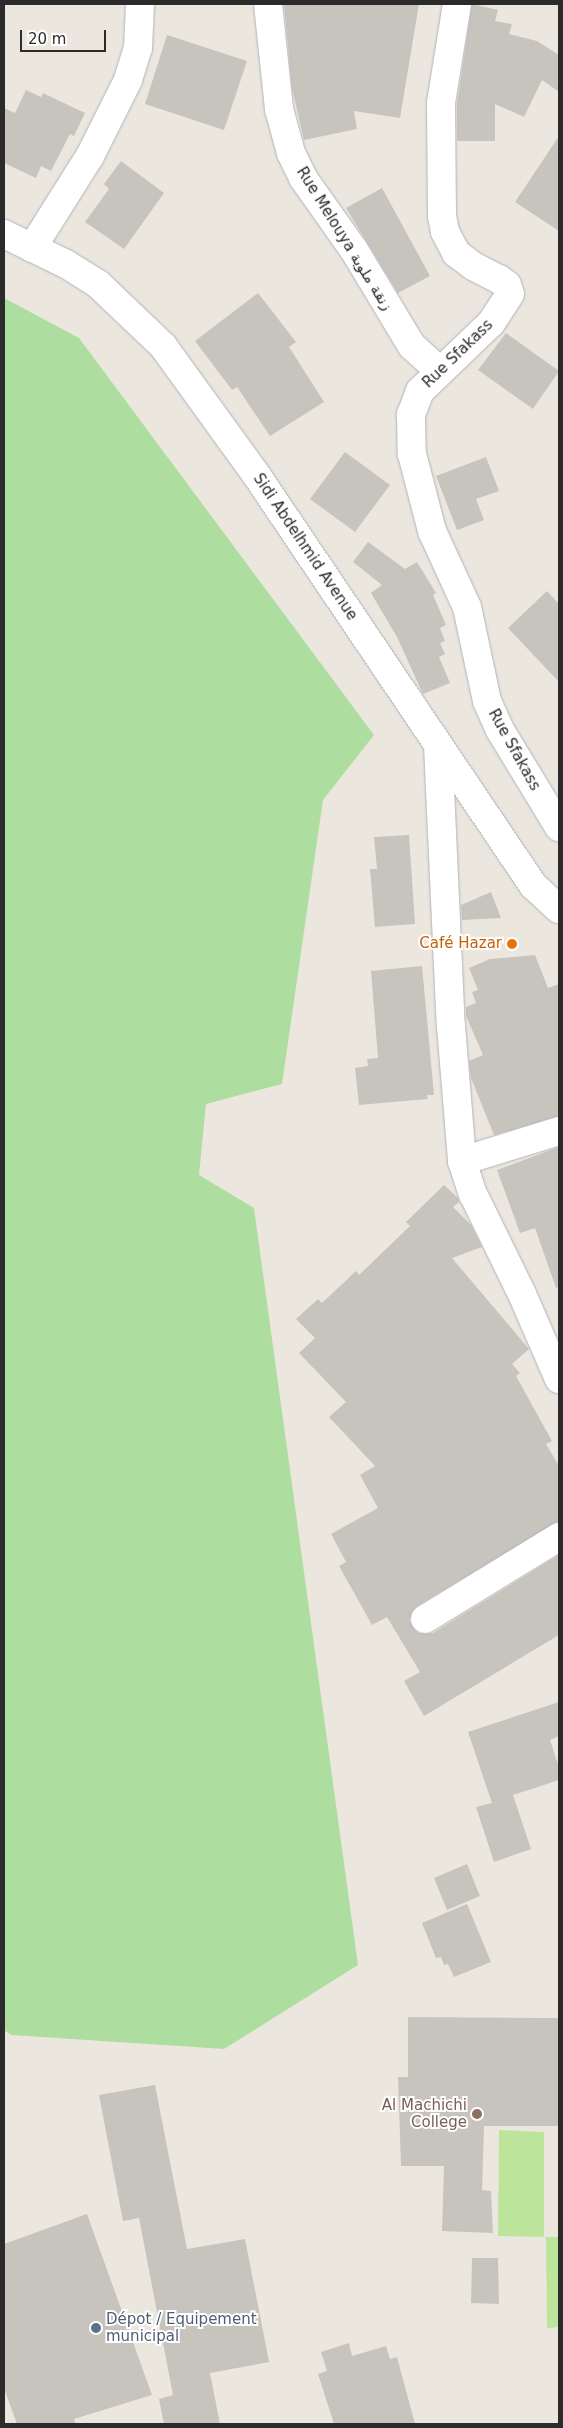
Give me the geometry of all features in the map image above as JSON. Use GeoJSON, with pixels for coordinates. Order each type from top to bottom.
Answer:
{"type":"FeatureCollection","features":[{"type":"Feature","properties":{"kind":"street"},"geometry":{"type":"LineString","coordinates":[[32,248],[90,156],[128,80],[138,48],[140,4]]}},
{"type":"Feature","properties":{"kind":"street","name":"Rue Melouya زنقة ملوية"},"geometry":{"type":"LineString","coordinates":[[268,4],[278,109],[299,170],[319,204],[354,250],[412,346],[438,370]]}},
{"type":"Feature","properties":{"kind":"street","name":"Rue Sfakass"},"geometry":{"type":"LineString","coordinates":[[457,4],[440,103],[442,216],[445,232],[456,252],[472,266],[507,285],[510,294],[503,309],[475,341],[438,370],[420,391],[410,415],[412,454],[425,509],[440,552],[462,590],[487,700],[500,730],[559,827]]}},
{"type":"Feature","properties":{"kind":"street","name":"Sidi Abdelhmid Avenue"},"geometry":{"type":"LineString","coordinates":[[4,234],[66,264],[98,284],[163,346],[212,412],[534,886],[559,909]]}},
{"type":"Feature","properties":{"kind":"street"},"geometry":{"type":"LineString","coordinates":[[438,744],[451,1026],[462,1161],[472,1194],[522,1294],[559,1380]]}},
{"type":"Feature","properties":{"kind":"street"},"geometry":{"type":"LineString","coordinates":[[462,1161],[559,1131]]}},
{"type":"Feature","properties":{"kind":"street"},"geometry":{"type":"LineString","coordinates":[[425,1619],[559,1537]]}},
{"type":"Feature","properties":{"kind":"green space"},"geometry":{"type":"Polygon","coordinates":[[[4,298],[79,338],[374,735],[323,800],[282,1084],[206,1104],[199,1175],[254,1208],[358,1965],[224,2049],[11,2035],[4,2030],[4,298]]]}},
{"type":"Feature","properties":{"kind":"green space"},"geometry":{"type":"Polygon","coordinates":[[[499,2130],[544,2132],[544,2237],[498,2236],[499,2130]]]}},
{"type":"Feature","properties":{"kind":"green space"},"geometry":{"type":"Polygon","coordinates":[[[546,2237],[559,2237],[559,2327],[547,2328],[546,2237]]]}},
{"type":"Feature","properties":{"kind":"building"},"geometry":{"type":"Polygon","coordinates":[[[284,4],[419,4],[400,118],[354,111],[357,129],[304,140],[292,88],[284,4]]]}},
{"type":"Feature","properties":{"kind":"building"},"geometry":{"type":"Polygon","coordinates":[[[472,4],[498,10],[495,21],[512,24],[509,34],[537,41],[559,55],[559,92],[542,80],[524,117],[495,104],[495,141],[457,141],[457,104],[472,4]]]}},
{"type":"Feature","properties":{"kind":"building"},"geometry":{"type":"Polygon","coordinates":[[[167,35],[247,61],[224,130],[145,104],[167,35]]]}},
{"type":"Feature","properties":{"kind":"building"},"geometry":{"type":"Polygon","coordinates":[[[26,90],[41,97],[43,93],[85,113],[74,136],[70,134],[51,171],[41,166],[36,178],[4,163],[4,108],[15,113],[26,90]]]}},
{"type":"Feature","properties":{"kind":"building"},"geometry":{"type":"Polygon","coordinates":[[[559,136],[559,231],[515,202],[559,136]]]}},
{"type":"Feature","properties":{"kind":"building"},"geometry":{"type":"Polygon","coordinates":[[[121,161],[164,193],[124,249],[85,222],[109,189],[104,184],[121,161]]]}},
{"type":"Feature","properties":{"kind":"building"},"geometry":{"type":"Polygon","coordinates":[[[382,188],[430,276],[398,293],[346,208],[382,188]]]}},
{"type":"Feature","properties":{"kind":"building"},"geometry":{"type":"Polygon","coordinates":[[[258,293],[296,342],[289,347],[324,402],[270,436],[237,387],[232,390],[195,341],[258,293]]]}},
{"type":"Feature","properties":{"kind":"building"},"geometry":{"type":"Polygon","coordinates":[[[506,333],[559,371],[533,409],[478,370],[506,333]]]}},
{"type":"Feature","properties":{"kind":"building"},"geometry":{"type":"Polygon","coordinates":[[[345,452],[390,485],[355,532],[310,499],[345,452]]]}},
{"type":"Feature","properties":{"kind":"building"},"geometry":{"type":"Polygon","coordinates":[[[486,457],[499,491],[476,499],[484,520],[457,530],[436,476],[486,457]]]}},
{"type":"Feature","properties":{"kind":"building"},"geometry":{"type":"Polygon","coordinates":[[[368,542],[405,569],[417,562],[436,593],[433,595],[446,625],[440,628],[445,641],[440,643],[445,654],[439,657],[450,683],[423,694],[397,637],[371,593],[382,585],[353,562],[368,542]]]}},
{"type":"Feature","properties":{"kind":"building"},"geometry":{"type":"Polygon","coordinates":[[[547,591],[559,604],[559,682],[508,628],[547,591]]]}},
{"type":"Feature","properties":{"kind":"building"},"geometry":{"type":"Polygon","coordinates":[[[409,835],[415,924],[375,927],[370,869],[377,869],[374,837],[409,835]]]}},
{"type":"Feature","properties":{"kind":"building"},"geometry":{"type":"Polygon","coordinates":[[[491,892],[501,918],[462,920],[461,905],[491,892]]]}},
{"type":"Feature","properties":{"kind":"building"},"geometry":{"type":"Polygon","coordinates":[[[535,955],[548,988],[559,984],[559,1116],[494,1135],[471,1078],[469,1061],[483,1055],[466,1016],[466,1007],[476,1003],[472,992],[478,990],[469,968],[490,959],[535,955]]]}},
{"type":"Feature","properties":{"kind":"building"},"geometry":{"type":"Polygon","coordinates":[[[422,966],[434,1095],[427,1095],[428,1099],[359,1105],[355,1068],[368,1066],[367,1059],[378,1058],[371,971],[422,966]]]}},
{"type":"Feature","properties":{"kind":"building"},"geometry":{"type":"Polygon","coordinates":[[[559,1147],[559,1287],[556,1288],[535,1228],[520,1233],[497,1170],[559,1147]]]}},
{"type":"Feature","properties":{"kind":"building"},"geometry":{"type":"Polygon","coordinates":[[[444,1185],[458,1198],[459,1202],[453,1207],[471,1225],[482,1247],[452,1258],[529,1349],[512,1364],[520,1373],[516,1376],[552,1441],[546,1444],[559,1466],[559,1521],[417,1606],[409,1620],[418,1633],[433,1633],[559,1555],[559,1635],[424,1716],[404,1681],[420,1672],[387,1617],[372,1625],[339,1566],[346,1562],[331,1534],[378,1508],[360,1475],[375,1466],[329,1417],[346,1402],[299,1353],[315,1338],[296,1319],[318,1299],[322,1303],[356,1271],[359,1275],[410,1226],[406,1222],[444,1185]]]}},
{"type":"Feature","properties":{"kind":"building"},"geometry":{"type":"Polygon","coordinates":[[[559,1702],[559,1736],[550,1740],[559,1767],[559,1780],[513,1795],[531,1849],[494,1862],[476,1807],[492,1803],[468,1732],[559,1702]]]}},
{"type":"Feature","properties":{"kind":"building"},"geometry":{"type":"Polygon","coordinates":[[[467,1864],[480,1896],[447,1910],[434,1878],[467,1864]]]}},
{"type":"Feature","properties":{"kind":"building"},"geometry":{"type":"Polygon","coordinates":[[[467,1904],[491,1962],[454,1977],[448,1964],[444,1965],[441,1957],[436,1958],[422,1923],[467,1904]]]}},
{"type":"Feature","properties":{"kind":"building"},"geometry":{"type":"Polygon","coordinates":[[[408,2017],[559,2018],[559,2126],[484,2126],[482,2190],[491,2191],[493,2233],[442,2231],[444,2166],[401,2166],[398,2077],[408,2077],[408,2017]]]}},
{"type":"Feature","properties":{"kind":"building"},"geometry":{"type":"Polygon","coordinates":[[[155,2085],[187,2249],[245,2239],[265,2341],[269,2362],[210,2373],[220,2424],[164,2424],[159,2399],[173,2395],[139,2218],[123,2221],[99,2095],[155,2085]]]}},
{"type":"Feature","properties":{"kind":"building"},"geometry":{"type":"Polygon","coordinates":[[[87,2214],[152,2395],[74,2419],[76,2424],[17,2424],[4,2388],[4,2244],[87,2214]]]}},
{"type":"Feature","properties":{"kind":"building"},"geometry":{"type":"Polygon","coordinates":[[[472,2258],[498,2258],[499,2304],[471,2303],[472,2258]]]}},
{"type":"Feature","properties":{"kind":"building"},"geometry":{"type":"Polygon","coordinates":[[[349,2343],[352,2356],[386,2346],[390,2359],[397,2357],[415,2424],[334,2424],[318,2374],[327,2371],[321,2352],[349,2343]]]}},
{"type":"Feature","properties":{"kind":"place","name":"Café Hazar"},"geometry":{"type":"Point","coordinates":[512,944]}},
{"type":"Feature","properties":{"kind":"place","name":"Al Machichi College"},"geometry":{"type":"Point","coordinates":[477,2114]}},
{"type":"Feature","properties":{"kind":"place","name":"Dépot / Equipement municipal"},"geometry":{"type":"Point","coordinates":[96,2328]}}]}
